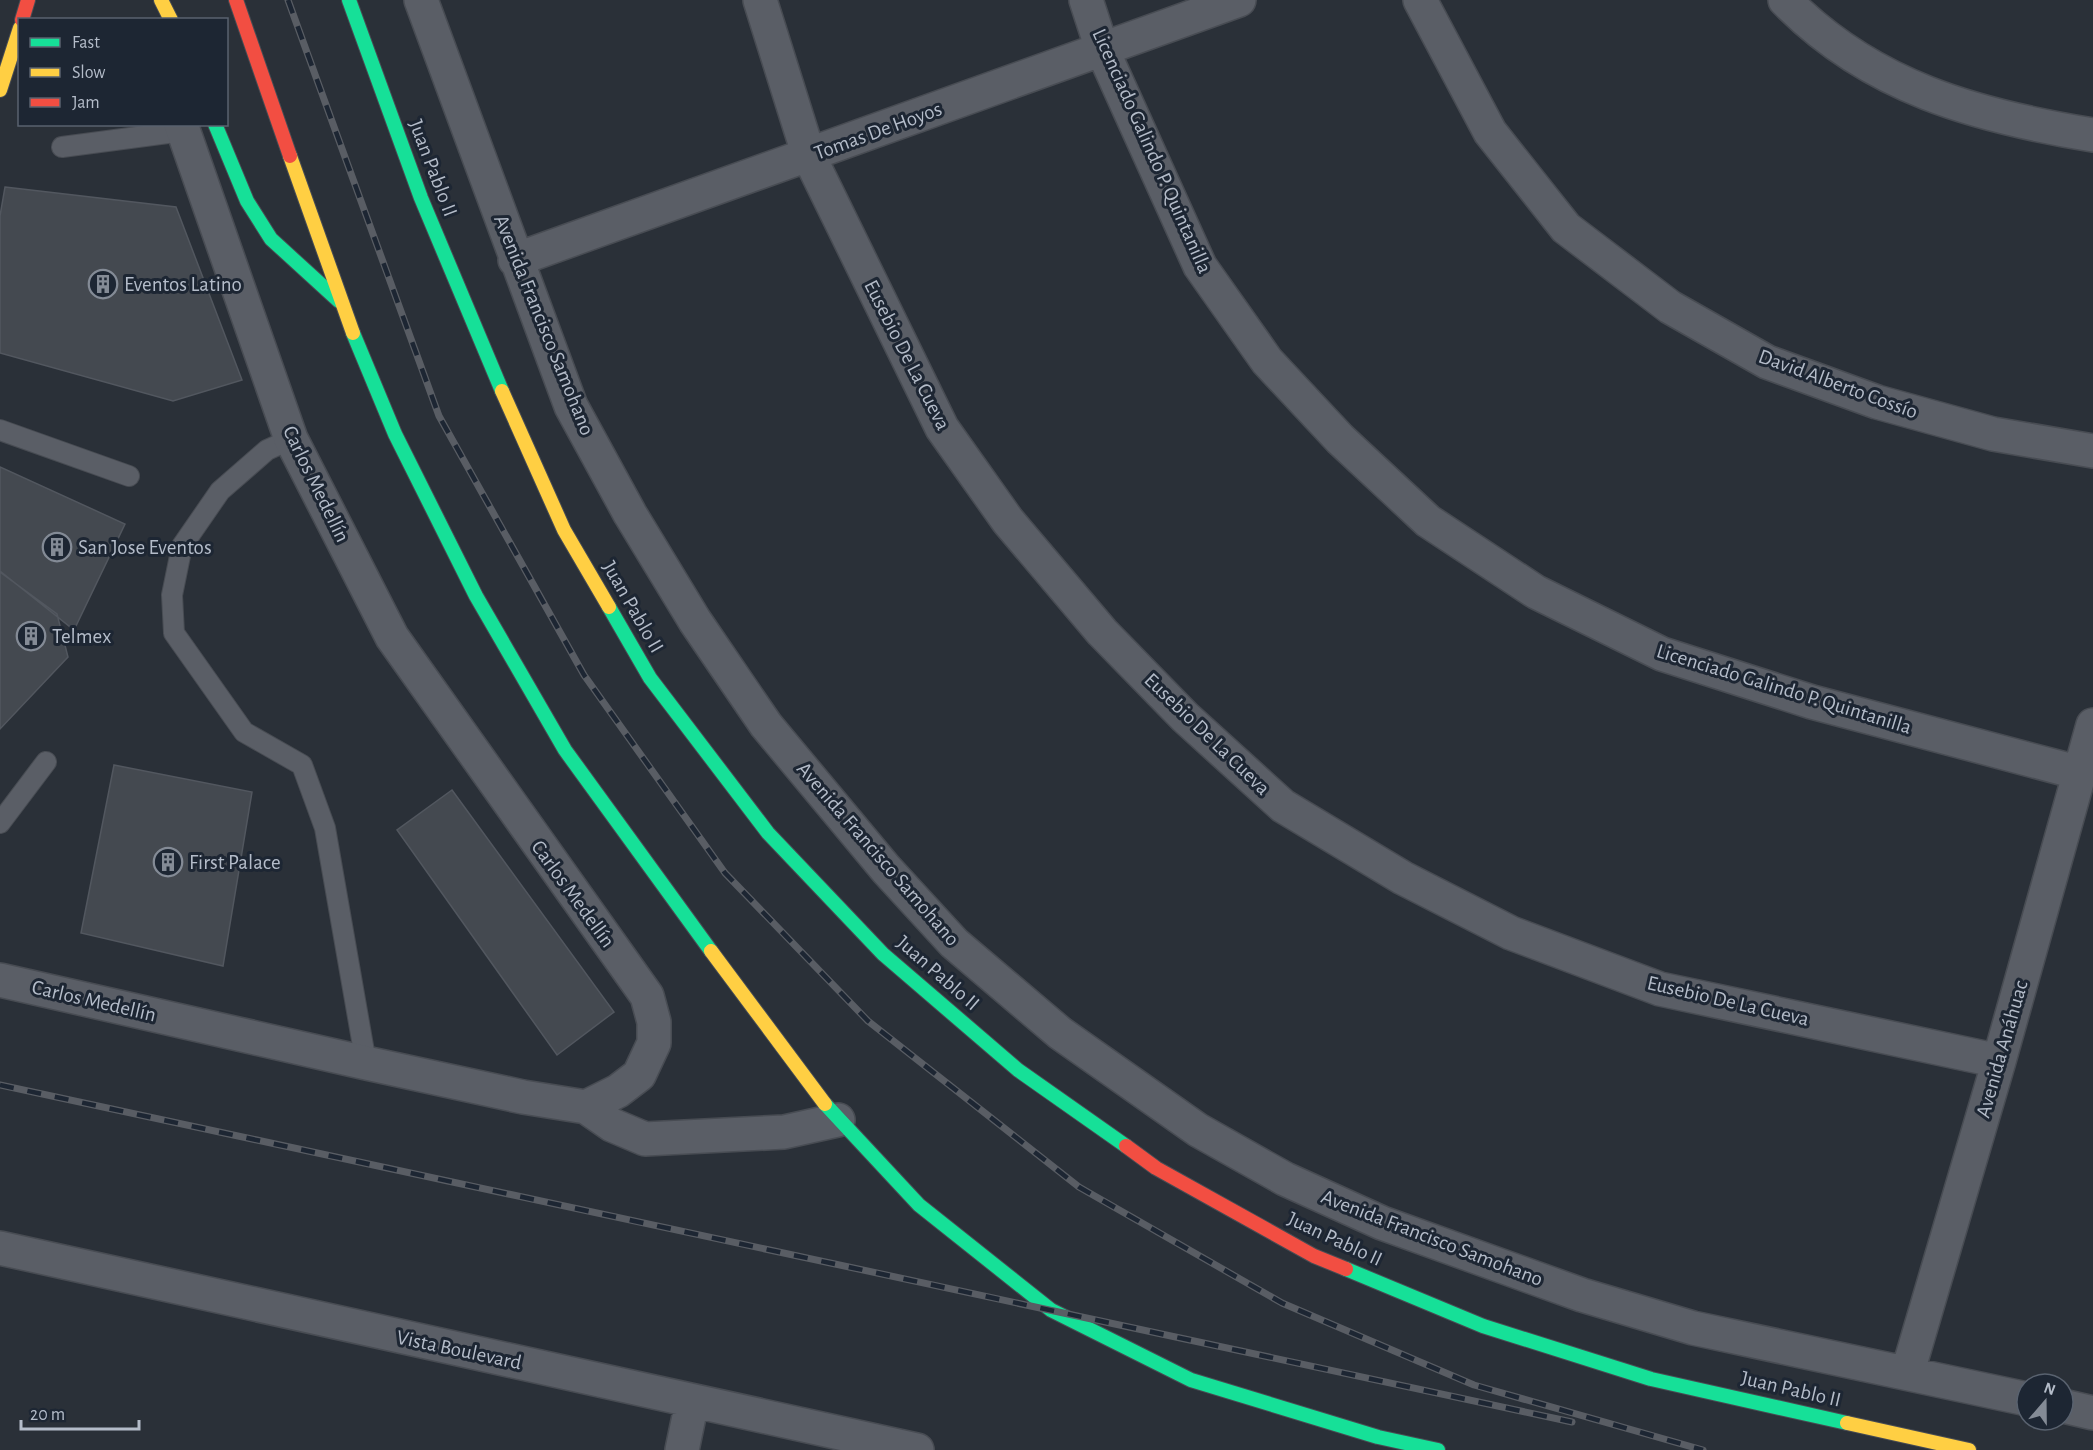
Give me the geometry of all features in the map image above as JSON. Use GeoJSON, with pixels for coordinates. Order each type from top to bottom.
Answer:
{"type":"FeatureCollection","features":[{"type":"Feature","properties":{"kind":"main road"},"geometry":{"type":"LineString","coordinates":[[23,18],[28,0]]}},
{"type":"Feature","properties":{"kind":"main road"},"geometry":{"type":"LineString","coordinates":[[161,0],[170,18]]}},
{"type":"Feature","properties":{"kind":"main road"},"geometry":{"type":"LineString","coordinates":[[236,0],[340,302],[395,434],[476,596],[565,750],[774,1038],[838,1120],[919,1205],[1051,1310],[1191,1380],[1378,1437],[1438,1450]]}},
{"type":"Feature","properties":{"kind":"main road","name":"Juan Pablo II"},"geometry":{"type":"LineString","coordinates":[[349,0],[421,198],[489,362],[564,530],[650,678],[768,833],[883,954],[1018,1070],[1156,1168],[1314,1256],[1483,1326],[1651,1379],[1969,1450]]}},
{"type":"Feature","properties":{"kind":"main road"},"geometry":{"type":"LineString","coordinates":[[0,90],[18,34]]}},
{"type":"Feature","properties":{"kind":"main road"},"geometry":{"type":"LineString","coordinates":[[216,126],[247,201],[272,239],[340,302]]}},
{"type":"Feature","properties":{"kind":"street"},"geometry":{"type":"LineString","coordinates":[[146,0],[151,18]]}},
{"type":"Feature","properties":{"kind":"street","name":"Avenida Francisco Samohano"},"geometry":{"type":"LineString","coordinates":[[421,0],[515,260],[571,406],[630,514],[695,621],[766,725],[886,869],[954,943],[1060,1033],[1198,1130],[1285,1179],[1382,1223],[1582,1295],[1692,1328],[1908,1371],[2015,1396]]}},
{"type":"Feature","properties":{"kind":"street","name":"Eusebio De La Cueva"},"geometry":{"type":"LineString","coordinates":[[760,0],[809,156],[942,428],[1008,521],[1102,632],[1185,717],[1283,806],[1402,878],[1511,933],[1660,989],[1999,1061]]}},
{"type":"Feature","properties":{"kind":"street","name":"Licenciado Galindo P. Quintanilla"},"geometry":{"type":"LineString","coordinates":[[1086,0],[1102,49],[1200,266],[1267,361],[1340,439],[1428,521],[1536,592],[1662,654],[1812,702],[2080,773]]}},
{"type":"Feature","properties":{"kind":"street","name":"Tomas De Hoyos"},"geometry":{"type":"LineString","coordinates":[[515,260],[1239,0]]}},
{"type":"Feature","properties":{"kind":"street","name":"David Alberto Cossío"},"geometry":{"type":"LineString","coordinates":[[1420,0],[1490,132],[1566,228],[1670,307],[1767,362],[1877,402],[1993,434],[2093,451]]}},
{"type":"Feature","properties":{"kind":"street"},"geometry":{"type":"LineString","coordinates":[[1785,0],[1808,23],[1883,75],[1971,111],[2093,135]]}},
{"type":"Feature","properties":{"kind":"street","name":"Carlos Medellín"},"geometry":{"type":"LineString","coordinates":[[0,980],[366,1063],[523,1097],[586,1107],[618,1091],[639,1075],[654,1043],[654,1022],[646,996],[392,637],[291,439],[182,128]]}},
{"type":"Feature","properties":{"kind":"street","name":"Avenida Anáhuac"},"geometry":{"type":"LineString","coordinates":[[1908,1371],[1999,1061],[2093,725]]}},
{"type":"Feature","properties":{"kind":"street"},"geometry":{"type":"LineString","coordinates":[[586,1107],[612,1125],[645,1139],[784,1132],[838,1120]]}},
{"type":"Feature","properties":{"kind":"street","name":"Vista Boulevard"},"geometry":{"type":"LineString","coordinates":[[0,1248],[918,1450]]}},
{"type":"Feature","properties":{"kind":"street"},"geometry":{"type":"LineString","coordinates":[[682,1450],[693,1402]]}},
{"type":"Feature","properties":{"kind":"street"},"geometry":{"type":"LineString","coordinates":[[2075,1409],[2093,1413]]}},
{"type":"Feature","properties":{"kind":"lane"},"geometry":{"type":"LineString","coordinates":[[62,147],[182,128]]}},
{"type":"Feature","properties":{"kind":"lane"},"geometry":{"type":"LineString","coordinates":[[0,430],[129,476]]}},
{"type":"Feature","properties":{"kind":"lane"},"geometry":{"type":"LineString","coordinates":[[291,439],[267,450],[220,492],[182,546],[172,595],[174,633],[244,732],[302,765],[325,828],[366,1063]]}},
{"type":"Feature","properties":{"kind":"lane"},"geometry":{"type":"LineString","coordinates":[[0,823],[46,762]]}},
{"type":"Feature","properties":{"kind":"building","name":"Eventos Latino"},"geometry":{"type":"Polygon","coordinates":[[[5,187],[176,207],[242,380],[173,401],[0,353],[0,216],[5,187]]]}},
{"type":"Feature","properties":{"kind":"building","name":"San Jose Eventos"},"geometry":{"type":"Polygon","coordinates":[[[0,467],[125,524],[74,630],[0,571],[0,467]]]}},
{"type":"Feature","properties":{"kind":"building","name":"Telmex"},"geometry":{"type":"Polygon","coordinates":[[[0,572],[57,614],[68,657],[0,729],[0,572]]]}},
{"type":"Feature","properties":{"kind":"building","name":"First Palace"},"geometry":{"type":"Polygon","coordinates":[[[114,765],[252,792],[223,966],[81,933],[114,765]]]}},
{"type":"Feature","properties":{"kind":"building"},"geometry":{"type":"Polygon","coordinates":[[[452,790],[614,1012],[557,1055],[397,830],[452,790]]]}},
{"type":"Feature","properties":{"kind":"railway"},"geometry":{"type":"LineString","coordinates":[[288,0],[439,416],[584,675],[725,873],[868,1021],[1079,1187],[1282,1303],[1474,1385],[1703,1450]]}},
{"type":"Feature","properties":{"kind":"railway"},"geometry":{"type":"LineString","coordinates":[[0,1085],[1572,1422]]}},
{"type":"Feature","properties":{"kind":"traffic: fast"},"geometry":{"type":"LineString","coordinates":[[349,0],[421,198],[502,391]]}},
{"type":"Feature","properties":{"kind":"traffic: fast"},"geometry":{"type":"LineString","coordinates":[[216,126],[247,201],[271,239],[339,301]]}},
{"type":"Feature","properties":{"kind":"traffic: fast"},"geometry":{"type":"LineString","coordinates":[[353,333],[395,434],[476,596],[565,750],[711,951]]}},
{"type":"Feature","properties":{"kind":"traffic: fast"},"geometry":{"type":"LineString","coordinates":[[609,607],[650,678],[768,833],[883,954],[1018,1070],[1126,1146]]}},
{"type":"Feature","properties":{"kind":"traffic: fast"},"geometry":{"type":"LineString","coordinates":[[825,1104],[919,1205],[1051,1310],[1191,1380],[1378,1437],[1438,1450]]}},
{"type":"Feature","properties":{"kind":"traffic: fast"},"geometry":{"type":"LineString","coordinates":[[1346,1269],[1483,1326],[1651,1379],[1847,1423]]}},
{"type":"Feature","properties":{"kind":"traffic: slow"},"geometry":{"type":"LineString","coordinates":[[161,0],[170,18]]}},
{"type":"Feature","properties":{"kind":"traffic: slow"},"geometry":{"type":"LineString","coordinates":[[0,90],[18,34]]}},
{"type":"Feature","properties":{"kind":"traffic: slow"},"geometry":{"type":"LineString","coordinates":[[290,156],[353,333]]}},
{"type":"Feature","properties":{"kind":"traffic: slow"},"geometry":{"type":"LineString","coordinates":[[502,391],[564,530],[609,607]]}},
{"type":"Feature","properties":{"kind":"traffic: slow"},"geometry":{"type":"LineString","coordinates":[[711,951],[825,1104]]}},
{"type":"Feature","properties":{"kind":"traffic: slow"},"geometry":{"type":"LineString","coordinates":[[1847,1423],[1969,1450]]}},
{"type":"Feature","properties":{"kind":"traffic: jam"},"geometry":{"type":"LineString","coordinates":[[23,18],[28,0]]}},
{"type":"Feature","properties":{"kind":"traffic: jam"},"geometry":{"type":"LineString","coordinates":[[236,0],[290,156]]}},
{"type":"Feature","properties":{"kind":"traffic: jam"},"geometry":{"type":"LineString","coordinates":[[1126,1146],[1156,1168],[1314,1256],[1346,1269]]}},
{"type":"Feature","properties":{"kind":"place","name":"Eventos Latino"},"geometry":{"type":"Point","coordinates":[103,284]}},
{"type":"Feature","properties":{"kind":"place","name":"San Jose Eventos"},"geometry":{"type":"Point","coordinates":[57,547]}},
{"type":"Feature","properties":{"kind":"place","name":"Telmex"},"geometry":{"type":"Point","coordinates":[31,636]}},
{"type":"Feature","properties":{"kind":"place","name":"First Palace"},"geometry":{"type":"Point","coordinates":[168,862]}}]}
